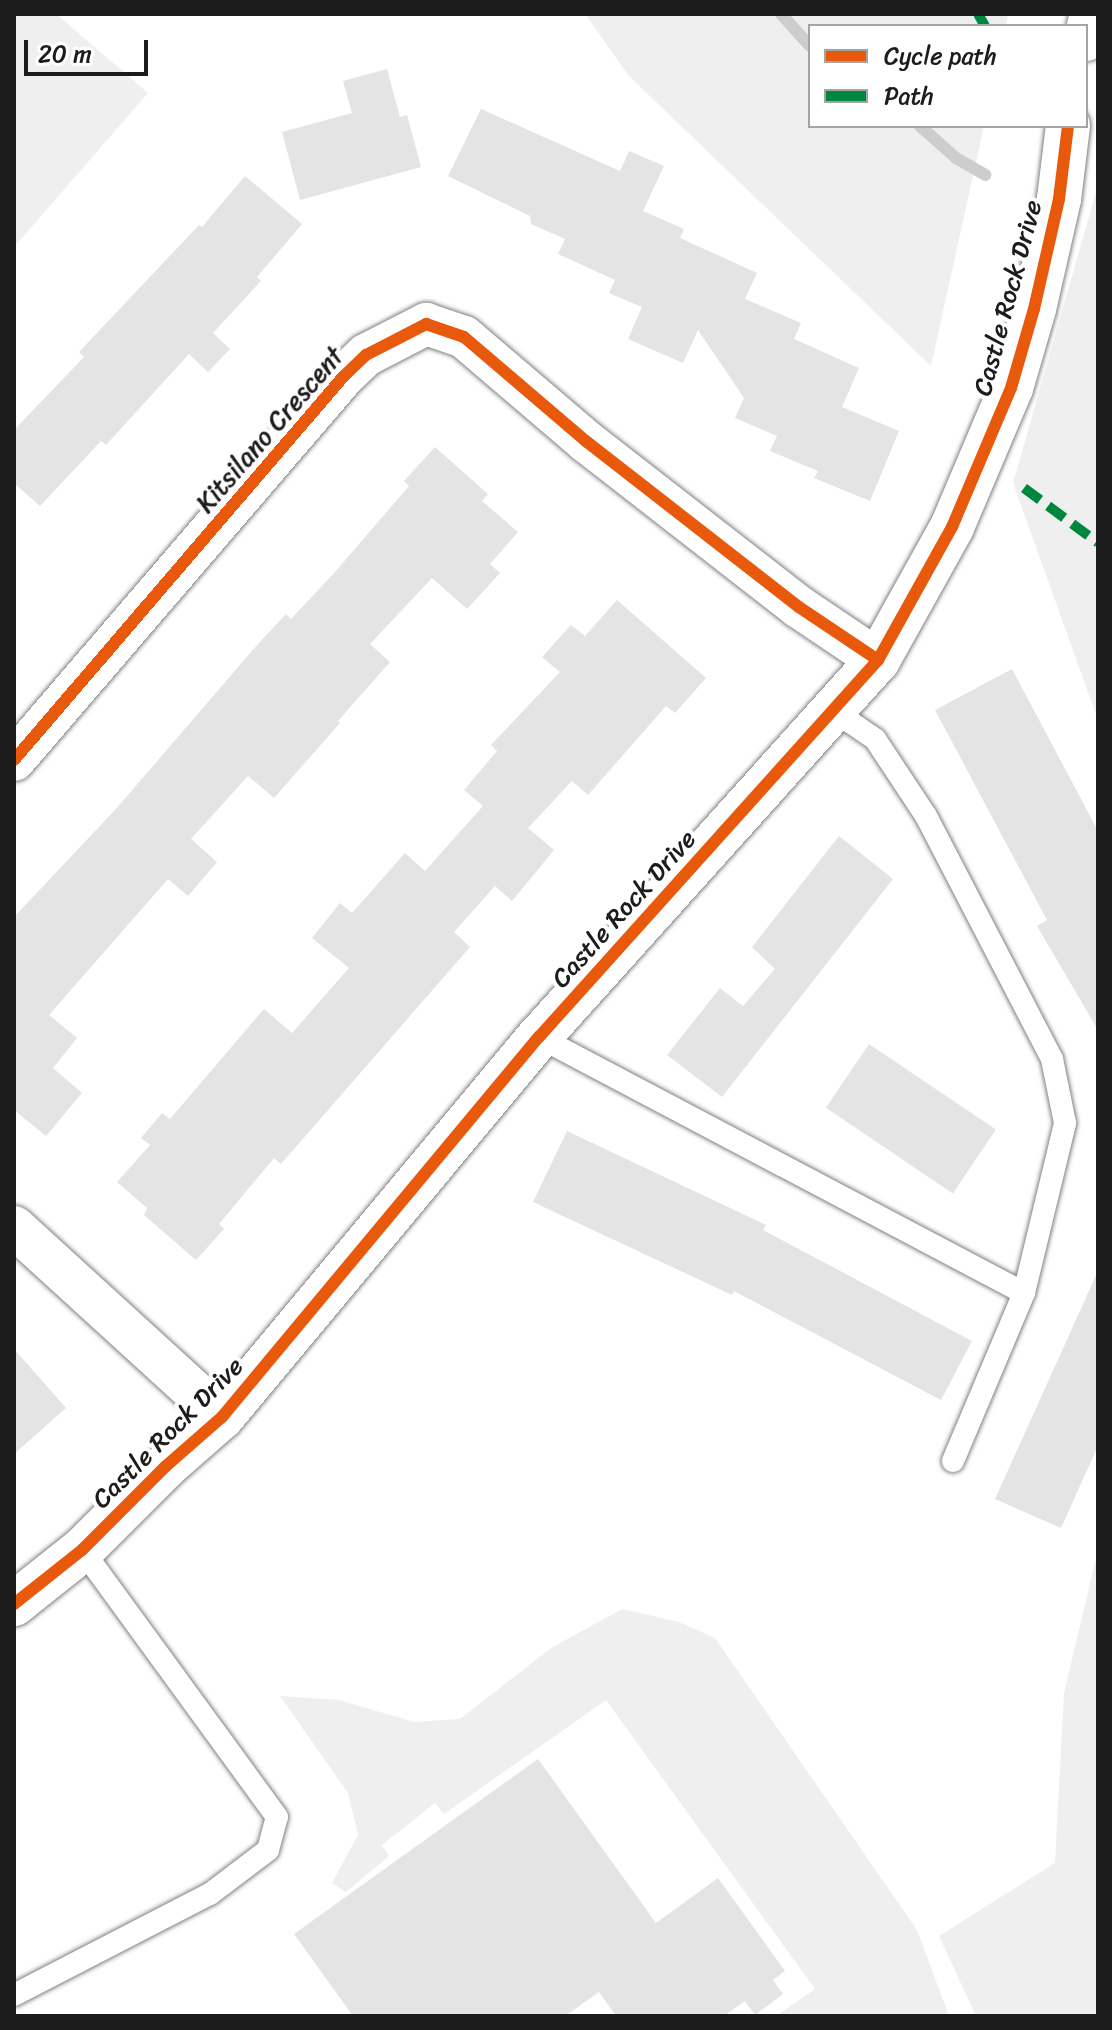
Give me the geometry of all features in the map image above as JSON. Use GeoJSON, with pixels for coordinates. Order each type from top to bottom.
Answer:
{"type":"FeatureCollection","features":[{"type":"Feature","properties":{"kind":"street","name":"Castle Rock Drive"},"geometry":{"type":"LineString","coordinates":[[14,1604],[82,1550],[166,1466],[222,1417],[539,1037],[878,660],[952,527],[1011,388],[1056,212],[1068,128]]}},
{"type":"Feature","properties":{"kind":"street","name":"Kitsilano Crescent"},"geometry":{"type":"LineString","coordinates":[[14,760],[343,377],[366,355],[426,324],[464,337],[587,442],[799,607],[878,660]]}},
{"type":"Feature","properties":{"kind":"street"},"geometry":{"type":"LineString","coordinates":[[14,1227],[222,1417]]}},
{"type":"Feature","properties":{"kind":"lane"},"geometry":{"type":"LineString","coordinates":[[834,711],[875,739],[926,816],[1052,1059],[1065,1123],[1024,1293],[953,1461]]}},
{"type":"Feature","properties":{"kind":"lane"},"geometry":{"type":"LineString","coordinates":[[539,1037],[1024,1293]]}},
{"type":"Feature","properties":{"kind":"lane"},"geometry":{"type":"LineString","coordinates":[[14,1995],[210,1894],[268,1850],[277,1817],[82,1550]]}},
{"type":"Feature","properties":{"kind":"shaded area"},"geometry":{"type":"Polygon","coordinates":[[[14,14],[56,14],[148,93],[14,247],[14,14]]]}},
{"type":"Feature","properties":{"kind":"shaded area"},"geometry":{"type":"Polygon","coordinates":[[[585,14],[1008,14],[1006,24],[808,24],[808,128],[984,128],[931,366],[629,76],[585,14]]]}},
{"type":"Feature","properties":{"kind":"shaded area"},"geometry":{"type":"Polygon","coordinates":[[[1098,185],[1098,720],[1013,483],[1098,185]]]}},
{"type":"Feature","properties":{"kind":"shaded area"},"geometry":{"type":"Polygon","coordinates":[[[1098,1550],[1098,2016],[976,2016],[939,1936],[1055,1863],[1064,1693],[1098,1550]]]}},
{"type":"Feature","properties":{"kind":"shaded area"},"geometry":{"type":"Polygon","coordinates":[[[622,1609],[679,1622],[715,1638],[917,1930],[949,2016],[776,2016],[815,1989],[606,1700],[444,1814],[435,1803],[382,1845],[389,1856],[346,1892],[332,1883],[358,1835],[348,1793],[280,1696],[339,1700],[414,1722],[460,1719],[551,1648],[622,1609]]]}},
{"type":"Feature","properties":{"kind":"building"},"geometry":{"type":"Polygon","coordinates":[[[387,69],[400,117],[407,115],[421,167],[300,200],[282,132],[352,113],[343,81],[387,69]]]}},
{"type":"Feature","properties":{"kind":"building"},"geometry":{"type":"Polygon","coordinates":[[[481,109],[620,171],[629,151],[664,166],[643,211],[684,229],[680,238],[757,273],[745,299],[801,323],[794,339],[859,368],[842,407],[899,431],[870,501],[814,478],[818,471],[770,451],[777,436],[735,418],[744,398],[698,330],[683,363],[628,339],[642,307],[609,293],[615,280],[558,254],[565,239],[531,224],[530,216],[448,176],[481,109]]]}},
{"type":"Feature","properties":{"kind":"building"},"geometry":{"type":"Polygon","coordinates":[[[245,176],[302,224],[257,277],[261,281],[213,333],[230,349],[208,372],[189,354],[106,445],[101,441],[40,506],[14,483],[14,430],[84,357],[79,352],[199,225],[202,227],[245,176]]]}},
{"type":"Feature","properties":{"kind":"building"},"geometry":{"type":"Polygon","coordinates":[[[435,447],[488,494],[482,501],[518,532],[490,564],[500,573],[467,609],[432,578],[370,644],[390,662],[338,721],[340,723],[274,798],[248,776],[191,839],[217,862],[188,896],[168,879],[49,1015],[77,1038],[53,1068],[82,1093],[46,1136],[14,1110],[14,917],[115,810],[258,644],[286,614],[291,619],[335,572],[409,486],[404,481],[435,447]]]}},
{"type":"Feature","properties":{"kind":"building"},"geometry":{"type":"Polygon","coordinates":[[[617,600],[706,678],[675,713],[666,706],[588,795],[572,781],[528,828],[554,850],[512,901],[495,886],[454,932],[470,947],[281,1164],[274,1158],[219,1224],[224,1229],[196,1260],[144,1215],[147,1208],[117,1182],[150,1145],[141,1138],[162,1113],[170,1119],[264,1009],[292,1033],[349,968],[312,938],[340,903],[352,913],[405,853],[425,871],[483,806],[464,790],[497,751],[491,745],[560,672],[542,657],[571,625],[585,636],[617,600]]]}},
{"type":"Feature","properties":{"kind":"building"},"geometry":{"type":"Polygon","coordinates":[[[1012,669],[1098,831],[1098,1030],[1037,926],[1047,920],[935,710],[1012,669]]]}},
{"type":"Feature","properties":{"kind":"building"},"geometry":{"type":"Polygon","coordinates":[[[839,836],[893,879],[722,1097],[667,1055],[720,988],[743,1006],[775,969],[752,947],[839,836]]]}},
{"type":"Feature","properties":{"kind":"building"},"geometry":{"type":"Polygon","coordinates":[[[869,1044],[996,1130],[953,1193],[826,1108],[869,1044]]]}},
{"type":"Feature","properties":{"kind":"building"},"geometry":{"type":"Polygon","coordinates":[[[567,1131],[766,1225],[763,1230],[972,1341],[941,1400],[734,1291],[732,1295],[533,1202],[567,1131]]]}},
{"type":"Feature","properties":{"kind":"building"},"geometry":{"type":"Polygon","coordinates":[[[1098,1271],[1098,1446],[1061,1528],[995,1499],[1098,1271]]]}},
{"type":"Feature","properties":{"kind":"building"},"geometry":{"type":"Polygon","coordinates":[[[14,1349],[66,1408],[14,1454],[14,1349]]]}},
{"type":"Feature","properties":{"kind":"building"},"geometry":{"type":"Polygon","coordinates":[[[538,1759],[656,1923],[718,1878],[785,1971],[773,1980],[783,1994],[755,2015],[745,2001],[724,2016],[616,2016],[599,1992],[565,2016],[353,2016],[294,1934],[538,1759]]]}},
{"type":"Feature","properties":{"kind":"waterway"},"geometry":{"type":"LineString","coordinates":[[781,14],[808,44]]}},
{"type":"Feature","properties":{"kind":"waterway"},"geometry":{"type":"LineString","coordinates":[[922,128],[956,158],[986,175]]}},
{"type":"Feature","properties":{"kind":"marked path"},"geometry":{"type":"LineString","coordinates":[[978,14],[984,24]]}},
{"type":"Feature","properties":{"kind":"marked path"},"geometry":{"type":"LineString","coordinates":[[1024,488],[1098,543]]}},
{"type":"Feature","properties":{"kind":"cycle path"},"geometry":{"type":"LineString","coordinates":[[14,1604],[82,1550],[166,1466],[222,1417],[539,1037],[878,660],[952,527],[1011,388],[1034,309],[1059,199],[1068,128]]}},
{"type":"Feature","properties":{"kind":"cycle path"},"geometry":{"type":"LineString","coordinates":[[14,760],[343,377],[366,355],[426,324],[464,337],[587,442],[799,607],[878,660]]}}]}
